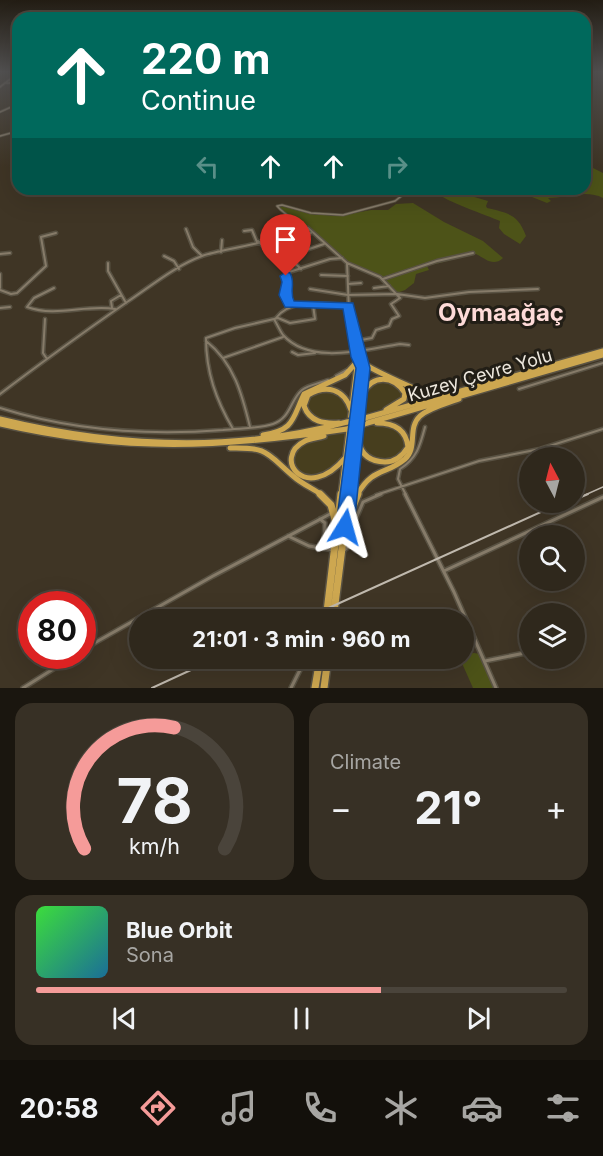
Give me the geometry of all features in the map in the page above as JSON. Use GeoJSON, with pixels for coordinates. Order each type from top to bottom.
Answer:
{"type":"FeatureCollection","features":[{"type":"Feature","properties":{"kind":"highway","name":"Kuzey Çevre Yolu"},"geometry":{"type":"LineString","coordinates":[[365,421],[603,353]]}},
{"type":"Feature","properties":{"kind":"highway"},"geometry":{"type":"LineString","coordinates":[[197,443],[264,435],[283,430],[295,419],[304,394],[318,386],[343,378],[355,366],[358,357]]}},
{"type":"Feature","properties":{"kind":"highway"},"geometry":{"type":"LineString","coordinates":[[358,357],[375,374],[397,378],[422,392],[437,394],[477,389]]}},
{"type":"Feature","properties":{"kind":"highway"},"geometry":{"type":"LineString","coordinates":[[358,357],[363,368],[360,400]]}},
{"type":"Feature","properties":{"kind":"highway"},"geometry":{"type":"LineString","coordinates":[[345,527],[358,357]]}},
{"type":"Feature","properties":{"kind":"highway"},"geometry":{"type":"LineString","coordinates":[[336,533],[351,427],[366,384],[380,378],[396,382],[405,393],[404,399],[397,405],[351,427],[299,444],[292,454],[291,463],[301,476],[315,479],[329,475],[346,456]]}},
{"type":"Feature","properties":{"kind":"highway"},"geometry":{"type":"LineString","coordinates":[[351,427],[314,420],[305,410],[306,398],[316,390],[327,388],[336,390],[349,400],[351,427],[362,453],[376,461],[394,460],[406,450],[408,439],[397,426],[365,421]]}},
{"type":"Feature","properties":{"kind":"highway"},"geometry":{"type":"LineString","coordinates":[[328,609],[339,548],[355,496],[367,480],[410,453],[412,429],[416,420],[425,413],[477,389]]}},
{"type":"Feature","properties":{"kind":"highway"},"geometry":{"type":"LineString","coordinates":[[0,419],[47,431],[93,438],[158,443],[197,443],[282,436],[351,427]]}},
{"type":"Feature","properties":{"kind":"highway"},"geometry":{"type":"LineString","coordinates":[[0,424],[82,441],[158,447],[264,450],[297,478],[321,493],[333,512],[339,548],[334,609]]}},
{"type":"Feature","properties":{"kind":"highway"},"geometry":{"type":"LineString","coordinates":[[158,447],[250,444],[351,427]]}},
{"type":"Feature","properties":{"kind":"highway"},"geometry":{"type":"LineString","coordinates":[[315,688],[318,669]]}},
{"type":"Feature","properties":{"kind":"highway"},"geometry":{"type":"LineString","coordinates":[[324,688],[327,669]]}},
{"type":"Feature","properties":{"kind":"street"},"geometry":{"type":"LineString","coordinates":[[0,394],[114,309],[202,256],[221,253],[291,232],[296,225],[276,206],[282,205],[311,213],[352,214],[395,201],[403,195]]}},
{"type":"Feature","properties":{"kind":"street"},"geometry":{"type":"LineString","coordinates":[[290,218],[302,223],[347,263],[383,279],[400,298],[391,304],[399,316],[392,319],[388,326],[376,330],[373,338],[356,341]]}},
{"type":"Feature","properties":{"kind":"street"},"geometry":{"type":"LineString","coordinates":[[186,229],[192,246],[202,256]]}},
{"type":"Feature","properties":{"kind":"street"},"geometry":{"type":"LineString","coordinates":[[244,231],[252,230],[258,241],[289,272]]}},
{"type":"Feature","properties":{"kind":"street"},"geometry":{"type":"LineString","coordinates":[[0,274],[0,289],[11,294],[16,293],[46,266],[41,237],[56,233]]}},
{"type":"Feature","properties":{"kind":"street"},"geometry":{"type":"LineString","coordinates":[[265,248],[311,233]]}},
{"type":"Feature","properties":{"kind":"street"},"geometry":{"type":"LineString","coordinates":[[221,253],[222,240]]}},
{"type":"Feature","properties":{"kind":"street"},"geometry":{"type":"LineString","coordinates":[[288,256],[324,244]]}},
{"type":"Feature","properties":{"kind":"street"},"geometry":{"type":"LineString","coordinates":[[276,245],[301,269]]}},
{"type":"Feature","properties":{"kind":"street"},"geometry":{"type":"LineString","coordinates":[[0,255],[10,253]]}},
{"type":"Feature","properties":{"kind":"street"},"geometry":{"type":"LineString","coordinates":[[383,279],[437,261],[473,253]]}},
{"type":"Feature","properties":{"kind":"street"},"geometry":{"type":"LineString","coordinates":[[164,256],[174,261],[179,269]]}},
{"type":"Feature","properties":{"kind":"street"},"geometry":{"type":"LineString","coordinates":[[290,305],[286,302],[285,295],[288,282],[286,275],[289,272],[342,258]]}},
{"type":"Feature","properties":{"kind":"street"},"geometry":{"type":"LineString","coordinates":[[108,263],[108,271],[126,303]]}},
{"type":"Feature","properties":{"kind":"street"},"geometry":{"type":"LineString","coordinates":[[347,263],[348,305],[358,357]]}},
{"type":"Feature","properties":{"kind":"street"},"geometry":{"type":"LineString","coordinates":[[321,275],[348,276]]}},
{"type":"Feature","properties":{"kind":"street"},"geometry":{"type":"LineString","coordinates":[[348,284],[362,283]]}},
{"type":"Feature","properties":{"kind":"street"},"geometry":{"type":"LineString","coordinates":[[374,288],[390,286]]}},
{"type":"Feature","properties":{"kind":"street"},"geometry":{"type":"LineString","coordinates":[[54,288],[45,290],[29,302],[27,307],[57,314],[114,309]]}},
{"type":"Feature","properties":{"kind":"street"},"geometry":{"type":"LineString","coordinates":[[310,289],[348,295],[397,294],[423,298],[474,291],[538,289]]}},
{"type":"Feature","properties":{"kind":"street"},"geometry":{"type":"LineString","coordinates":[[114,309],[111,301],[122,294]]}},
{"type":"Feature","properties":{"kind":"street"},"geometry":{"type":"LineString","coordinates":[[275,319],[280,311],[290,305],[348,305]]}},
{"type":"Feature","properties":{"kind":"street"},"geometry":{"type":"LineString","coordinates":[[233,429],[213,390],[205,362],[206,338],[235,328],[275,319],[290,323],[315,319],[313,305]]}},
{"type":"Feature","properties":{"kind":"street"},"geometry":{"type":"LineString","coordinates":[[0,308],[10,307]]}},
{"type":"Feature","properties":{"kind":"street"},"geometry":{"type":"LineString","coordinates":[[45,319],[43,353],[47,359]]}},
{"type":"Feature","properties":{"kind":"street"},"geometry":{"type":"LineString","coordinates":[[275,319],[283,337],[295,346],[321,353]]}},
{"type":"Feature","properties":{"kind":"street"},"geometry":{"type":"LineString","coordinates":[[223,358],[283,337]]}},
{"type":"Feature","properties":{"kind":"street"},"geometry":{"type":"LineString","coordinates":[[206,340],[223,358],[242,392],[250,427]]}},
{"type":"Feature","properties":{"kind":"street"},"geometry":{"type":"LineString","coordinates":[[292,352],[298,355],[399,344],[409,345]]}},
{"type":"Feature","properties":{"kind":"street"},"geometry":{"type":"LineString","coordinates":[[519,389],[603,363]]}},
{"type":"Feature","properties":{"kind":"street"},"geometry":{"type":"LineString","coordinates":[[0,408],[51,423],[106,431],[167,434],[250,427],[280,422],[289,413],[295,398],[303,388],[331,379],[355,366]]}},
{"type":"Feature","properties":{"kind":"street"},"geometry":{"type":"LineString","coordinates":[[425,427],[418,454],[398,472],[402,486],[444,571],[496,688]]}},
{"type":"Feature","properties":{"kind":"street"},"geometry":{"type":"LineString","coordinates":[[288,536],[309,546],[348,549],[353,544],[355,526],[363,500],[479,461],[540,449],[603,429]]}},
{"type":"Feature","properties":{"kind":"street"},"geometry":{"type":"LineString","coordinates":[[444,571],[603,497]]}},
{"type":"Feature","properties":{"kind":"street"},"geometry":{"type":"LineString","coordinates":[[96,642],[333,512]]}},
{"type":"Feature","properties":{"kind":"street"},"geometry":{"type":"LineString","coordinates":[[320,519],[325,523],[324,548]]}},
{"type":"Feature","properties":{"kind":"street"},"geometry":{"type":"LineString","coordinates":[[339,548],[350,537],[355,526]]}},
{"type":"Feature","properties":{"kind":"street"},"geometry":{"type":"LineString","coordinates":[[485,661],[519,654]]}},
{"type":"Feature","properties":{"kind":"street"},"geometry":{"type":"LineString","coordinates":[[23,688],[53,669]]}},
{"type":"Feature","properties":{"kind":"street"},"geometry":{"type":"LineString","coordinates":[[291,688],[300,669]]}},
{"type":"Feature","properties":{"kind":"green space"},"geometry":{"type":"Polygon","coordinates":[[[591,167],[603,173],[603,198],[591,194],[591,167]]]}},
{"type":"Feature","properties":{"kind":"green space"},"geometry":{"type":"Polygon","coordinates":[[[470,195],[488,201],[487,208],[501,211],[516,219],[526,236],[520,244],[504,234],[499,228],[500,221],[441,196],[470,195]]]}},
{"type":"Feature","properties":{"kind":"green space"},"geometry":{"type":"Polygon","coordinates":[[[532,195],[576,195],[548,198],[551,201],[547,203],[532,195]]]}},
{"type":"Feature","properties":{"kind":"green space"},"geometry":{"type":"Polygon","coordinates":[[[413,203],[444,222],[483,241],[503,258],[493,262],[476,254],[427,266],[429,270],[416,274],[414,283],[397,293],[384,278],[350,263],[301,222],[287,216],[278,208],[283,206],[310,214],[339,216],[371,210],[388,210],[396,204],[413,203]]]}},
{"type":"Feature","properties":{"kind":"green space"},"geometry":{"type":"Polygon","coordinates":[[[474,653],[480,654],[494,688],[473,688],[465,669],[474,669],[474,653]]]}},
{"type":"Feature","properties":{"kind":"sand"},"geometry":{"type":"Polygon","coordinates":[[[375,380],[396,384],[403,394],[402,398],[389,407],[360,415],[366,388],[375,380]]]}},
{"type":"Feature","properties":{"kind":"sand"},"geometry":{"type":"Polygon","coordinates":[[[315,392],[337,392],[348,405],[347,418],[322,421],[307,411],[306,401],[315,392]]]}},
{"type":"Feature","properties":{"kind":"sand"},"geometry":{"type":"Polygon","coordinates":[[[384,424],[400,430],[406,445],[395,458],[380,461],[362,452],[359,429],[384,424]]]}},
{"type":"Feature","properties":{"kind":"sand"},"geometry":{"type":"Polygon","coordinates":[[[345,432],[341,456],[334,466],[313,478],[298,471],[293,462],[295,450],[307,441],[345,432]]]}},
{"type":"Feature","properties":{"kind":"railway"},"geometry":{"type":"LineString","coordinates":[[585,495],[603,487]]}},
{"type":"Feature","properties":{"kind":"railway"},"geometry":{"type":"LineString","coordinates":[[326,609],[539,513]]}},
{"type":"Feature","properties":{"kind":"railway"},"geometry":{"type":"LineString","coordinates":[[152,688],[193,669]]}},
{"type":"Feature","properties":{"kind":"district","name":"Oymaağaç"},"geometry":{"type":"Point","coordinates":[501,312]}},
{"type":"Feature","properties":{"kind":"route"},"geometry":{"type":"LineString","coordinates":[[286,276],[288,282],[285,295],[286,302],[289,304],[348,305],[358,357],[363,368],[345,527]]}}]}
